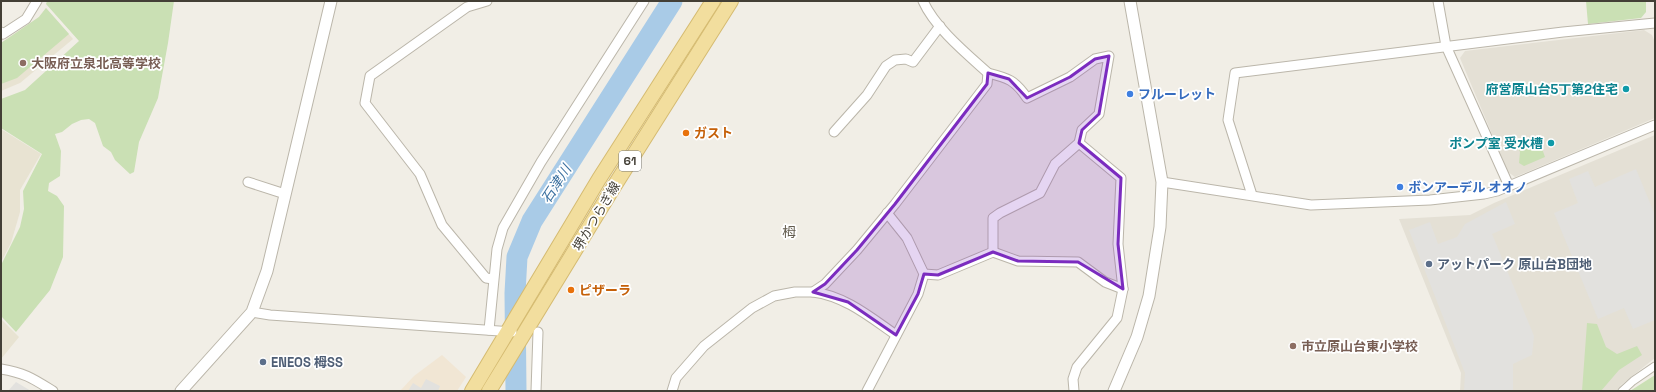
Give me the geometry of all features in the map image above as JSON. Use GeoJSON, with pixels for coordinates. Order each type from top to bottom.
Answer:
{"type":"FeatureCollection","features":[{"type":"Feature","properties":{"kind":"main road","name":"堺かつらぎ線"},"geometry":{"type":"LineString","coordinates":[[472,391],[498,348],[498,331],[530,295],[599,180],[713,1]]}},
{"type":"Feature","properties":{"kind":"main road","name":"堺かつらぎ線"},"geometry":{"type":"LineString","coordinates":[[489,391],[532,329],[613,188],[731,1]]}},
{"type":"Feature","properties":{"kind":"street"},"geometry":{"type":"LineString","coordinates":[[2,34],[26,20],[38,1]]}},
{"type":"Feature","properties":{"kind":"street"},"geometry":{"type":"LineString","coordinates":[[181,391],[252,312],[266,271],[331,1]]}},
{"type":"Feature","properties":{"kind":"street"},"geometry":{"type":"LineString","coordinates":[[487,1],[467,7],[370,76],[365,103],[420,174],[442,225],[486,278],[493,279]]}},
{"type":"Feature","properties":{"kind":"street"},"geometry":{"type":"LineString","coordinates":[[498,331],[493,279],[497,249],[503,228],[541,162],[644,1]]}},
{"type":"Feature","properties":{"kind":"street"},"geometry":{"type":"LineString","coordinates":[[923,1],[940,26],[967,54],[988,73],[1009,79],[1021,89],[1027,98],[1070,77],[1095,59],[1109,56],[1098,114],[1082,130],[1079,142],[1055,164],[1040,193],[1000,212],[993,218],[993,252]]}},
{"type":"Feature","properties":{"kind":"street"},"geometry":{"type":"LineString","coordinates":[[1114,391],[1137,337],[1149,296],[1160,227],[1162,182],[1130,1]]}},
{"type":"Feature","properties":{"kind":"street"},"geometry":{"type":"LineString","coordinates":[[1438,1],[1446,46],[1509,186]]}},
{"type":"Feature","properties":{"kind":"street"},"geometry":{"type":"LineString","coordinates":[[1252,195],[1228,120],[1235,73],[1446,46],[1655,23]]}},
{"type":"Feature","properties":{"kind":"street"},"geometry":{"type":"LineString","coordinates":[[834,132],[867,95],[886,66],[895,60],[906,59],[913,62],[940,26]]}},
{"type":"Feature","properties":{"kind":"street"},"geometry":{"type":"LineString","coordinates":[[813,292],[825,284],[857,250],[887,214],[987,84],[988,73]]}},
{"type":"Feature","properties":{"kind":"street"},"geometry":{"type":"LineString","coordinates":[[1162,182],[1310,205],[1430,200],[1484,194],[1509,186],[1655,125]]}},
{"type":"Feature","properties":{"kind":"street"},"geometry":{"type":"LineString","coordinates":[[1074,391],[1073,379],[1077,367],[1116,318],[1123,290],[1118,244],[1121,178],[1079,142]]}},
{"type":"Feature","properties":{"kind":"street"},"geometry":{"type":"LineString","coordinates":[[248,182],[285,194]]}},
{"type":"Feature","properties":{"kind":"street"},"geometry":{"type":"LineString","coordinates":[[867,391],[918,294],[924,274],[907,238],[887,214]]}},
{"type":"Feature","properties":{"kind":"street"},"geometry":{"type":"LineString","coordinates":[[924,274],[938,275],[993,252],[1018,261],[1078,262],[1105,282],[1123,290]]}},
{"type":"Feature","properties":{"kind":"street"},"geometry":{"type":"LineString","coordinates":[[672,391],[676,378],[704,346],[752,308],[774,296],[795,292],[828,294],[848,302],[896,335]]}},
{"type":"Feature","properties":{"kind":"street"},"geometry":{"type":"LineString","coordinates":[[252,312],[270,315],[498,331],[532,329],[536,391]]}},
{"type":"Feature","properties":{"kind":"street"},"geometry":{"type":"LineString","coordinates":[[1622,391],[1633,381],[1655,366]]}},
{"type":"Feature","properties":{"kind":"street"},"geometry":{"type":"LineString","coordinates":[[1,369],[20,372],[53,391]]}},
{"type":"Feature","properties":{"kind":"highlighted area"},"geometry":{"type":"Polygon","coordinates":[[[1109,56],[1099,114],[1082,130],[1079,143],[1121,178],[1118,244],[1123,289],[1078,262],[1018,261],[993,252],[938,275],[924,274],[918,294],[896,335],[848,302],[813,292],[825,284],[857,250],[895,204],[987,84],[988,73],[1009,79],[1027,98],[1070,77],[1095,59],[1109,56]]]}},
{"type":"Feature","properties":{"kind":"shaded area","name":"大阪府立泉北高等学校"},"geometry":{"type":"Polygon","coordinates":[[[46,8],[73,39],[20,83],[1,91],[1,43],[39,17],[46,8]]]}},
{"type":"Feature","properties":{"kind":"shaded area","name":"府営原山台5丁第2住宅"},"geometry":{"type":"Polygon","coordinates":[[[1644,30],[1652,35],[1655,42],[1655,118],[1515,177],[1508,172],[1460,58],[1465,51],[1644,30]]]}},
{"type":"Feature","properties":{"kind":"shaded area"},"geometry":{"type":"Polygon","coordinates":[[[1,129],[41,154],[20,190],[20,212],[11,243],[1,262],[1,129]]]}},
{"type":"Feature","properties":{"kind":"shaded area"},"geometry":{"type":"Polygon","coordinates":[[[1655,135],[1655,358],[1621,385],[1618,391],[1460,391],[1461,373],[1399,219],[1470,215],[1494,203],[1655,135]]]}},
{"type":"Feature","properties":{"kind":"shaded area"},"geometry":{"type":"Polygon","coordinates":[[[1636,169],[1655,215],[1655,320],[1633,329],[1624,308],[1598,319],[1554,213],[1578,203],[1569,179],[1588,171],[1595,187],[1636,169]]]}},
{"type":"Feature","properties":{"kind":"shaded area"},"geometry":{"type":"Polygon","coordinates":[[[1506,202],[1515,224],[1492,234],[1534,336],[1532,355],[1513,364],[1513,391],[1464,391],[1465,373],[1409,230],[1430,222],[1438,244],[1457,237],[1465,224],[1506,202]]]}},
{"type":"Feature","properties":{"kind":"shaded area"},"geometry":{"type":"Polygon","coordinates":[[[1,319],[19,337],[1,359],[1,319]]]}},
{"type":"Feature","properties":{"kind":"shaded area"},"geometry":{"type":"Polygon","coordinates":[[[442,355],[466,377],[457,391],[400,391],[414,376],[442,355]]]}},
{"type":"Feature","properties":{"kind":"shaded area"},"geometry":{"type":"Polygon","coordinates":[[[426,379],[440,386],[438,391],[408,391],[413,383],[421,388],[426,379]]]}},
{"type":"Feature","properties":{"kind":"shaded area"},"geometry":{"type":"Polygon","coordinates":[[[16,382],[31,391],[8,391],[16,382]]]}},
{"type":"Feature","properties":{"kind":"green space"},"geometry":{"type":"Polygon","coordinates":[[[47,1],[174,1],[158,98],[139,142],[134,172],[130,174],[115,160],[111,152],[103,146],[95,123],[89,119],[81,120],[72,124],[62,132],[55,134],[61,151],[60,176],[49,183],[48,191],[57,196],[64,206],[63,257],[50,290],[16,332],[1,316],[1,265],[20,227],[24,209],[23,191],[42,154],[1,128],[1,99],[25,90],[79,41],[46,4],[47,1]]]}},
{"type":"Feature","properties":{"kind":"green space"},"geometry":{"type":"Polygon","coordinates":[[[1586,1],[1646,1],[1646,12],[1641,18],[1588,24],[1586,1]]]}},
{"type":"Feature","properties":{"kind":"green space","name":"大阪府立泉北高等学校"},"geometry":{"type":"Polygon","coordinates":[[[46,8],[69,34],[17,78],[1,84],[1,43],[39,17],[46,8]]]}},
{"type":"Feature","properties":{"kind":"green space"},"geometry":{"type":"Polygon","coordinates":[[[1524,138],[1528,144],[1539,140],[1545,157],[1524,166],[1519,163],[1520,152],[1516,143],[1524,138]]]}},
{"type":"Feature","properties":{"kind":"green space"},"geometry":{"type":"Polygon","coordinates":[[[1587,323],[1597,324],[1606,347],[1617,354],[1637,346],[1642,355],[1619,370],[1601,391],[1582,391],[1587,323]]]}},
{"type":"Feature","properties":{"kind":"green space"},"geometry":{"type":"Polygon","coordinates":[[[1655,375],[1655,391],[1630,391],[1655,375]]]}},
{"type":"Feature","properties":{"kind":"waterway","name":"石津川"},"geometry":{"type":"LineString","coordinates":[[516,391],[515,293],[517,257],[532,221],[672,1]]}},
{"type":"Feature","properties":{"kind":"place","name":"大阪府立泉北高等学校"},"geometry":{"type":"Point","coordinates":[23,63]}},
{"type":"Feature","properties":{"kind":"place","name":"府営原山台5丁第2住宅"},"geometry":{"type":"Point","coordinates":[1626,89]}},
{"type":"Feature","properties":{"kind":"place","name":"フルーレット"},"geometry":{"type":"Point","coordinates":[1130,94]}},
{"type":"Feature","properties":{"kind":"place","name":"ガスト"},"geometry":{"type":"Point","coordinates":[686,133]}},
{"type":"Feature","properties":{"kind":"place","name":"ポンプ室 受水槽"},"geometry":{"type":"Point","coordinates":[1551,143]}},
{"type":"Feature","properties":{"kind":"place","name":"ボンアーデル オオノ"},"geometry":{"type":"Point","coordinates":[1400,187]}},
{"type":"Feature","properties":{"kind":"place","name":"アットパーク 原山台B団地"},"geometry":{"type":"Point","coordinates":[1429,264]}},
{"type":"Feature","properties":{"kind":"place","name":"ピザーラ"},"geometry":{"type":"Point","coordinates":[571,290]}},
{"type":"Feature","properties":{"kind":"place","name":"市立原山台東小学校"},"geometry":{"type":"Point","coordinates":[1293,346]}},
{"type":"Feature","properties":{"kind":"place","name":"ENEOS 栂SS"},"geometry":{"type":"Point","coordinates":[263,362]}},
{"type":"Feature","properties":{"kind":"district","name":"栂"},"geometry":{"type":"Point","coordinates":[789,232]}}]}
